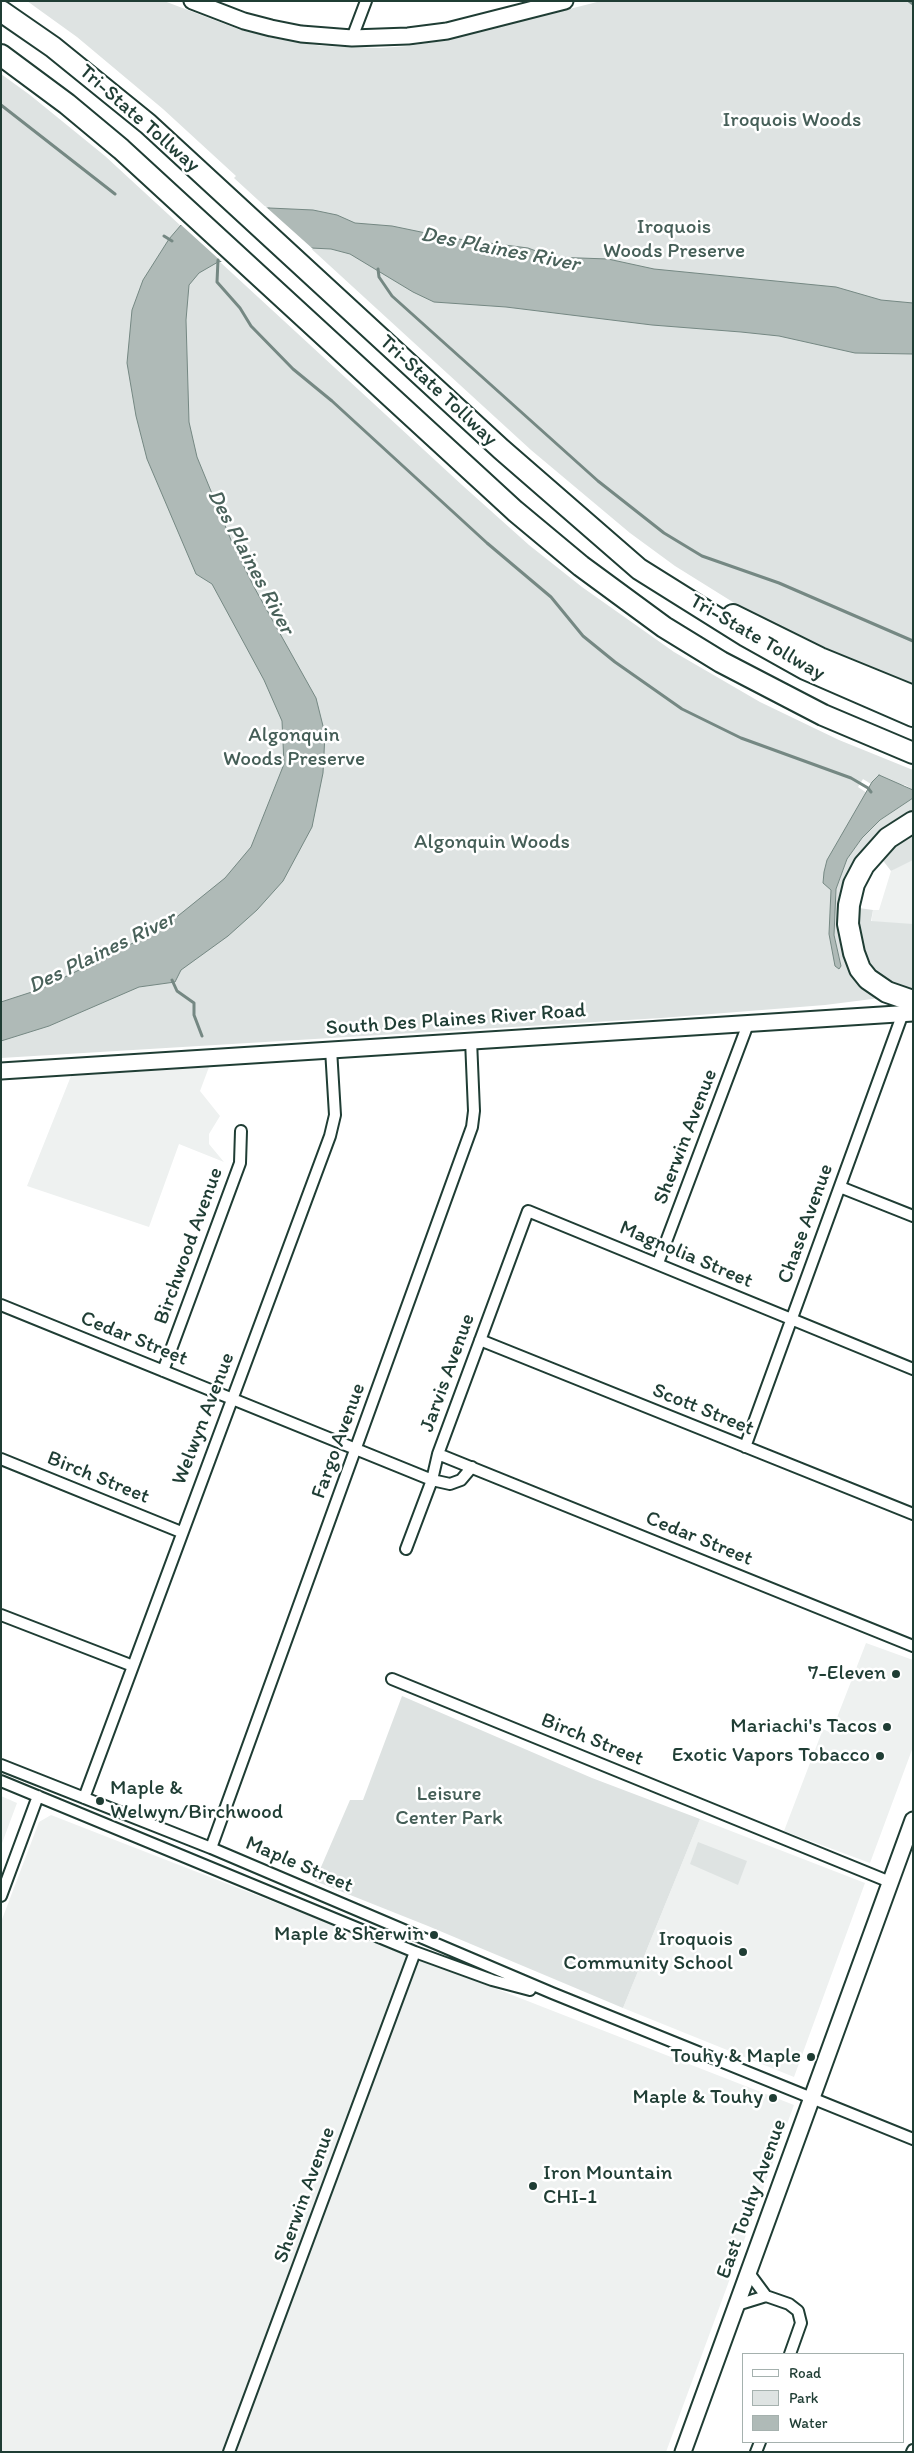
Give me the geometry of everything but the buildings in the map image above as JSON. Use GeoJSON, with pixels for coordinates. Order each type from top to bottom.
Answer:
{"type":"FeatureCollection","features":[{"type":"Feature","properties":{"kind":"highway","name":"Tri-State Tollway"},"geometry":{"type":"LineString","coordinates":[[1,11],[53,47],[112,93],[291,254],[556,499],[639,569],[746,636],[805,669],[913,716]]}},
{"type":"Feature","properties":{"kind":"highway","name":"Tri-State Tollway"},"geometry":{"type":"LineString","coordinates":[[1,55],[67,104],[183,205],[515,510],[617,594],[664,627],[773,691],[823,715],[913,753]]}},
{"type":"Feature","properties":{"kind":"highway"},"geometry":{"type":"LineString","coordinates":[[673,590],[744,620],[856,674],[913,696]]}},
{"type":"Feature","properties":{"kind":"highway"},"geometry":{"type":"LineString","coordinates":[[909,1009],[868,979],[860,969],[854,953],[848,924],[849,904],[854,884],[864,865],[888,838],[913,822]]}},
{"type":"Feature","properties":{"kind":"main road"},"geometry":{"type":"LineString","coordinates":[[192,1],[235,18],[271,28],[309,35],[352,38],[408,36],[447,31],[564,1]]}},
{"type":"Feature","properties":{"kind":"main road","name":"South Des Plaines River Road"},"geometry":{"type":"LineString","coordinates":[[1,1071],[748,1024],[909,1009]]}},
{"type":"Feature","properties":{"kind":"main road","name":"East Touhy Avenue"},"geometry":{"type":"LineString","coordinates":[[683,2452],[890,1882],[908,1851],[913,1820]]}},
{"type":"Feature","properties":{"kind":"street"},"geometry":{"type":"LineString","coordinates":[[352,38],[366,1]]}},
{"type":"Feature","properties":{"kind":"street","name":"Chase Avenue"},"geometry":{"type":"LineString","coordinates":[[745,1447],[840,1187],[909,1009]]}},
{"type":"Feature","properties":{"kind":"street","name":"Sherwin Avenue"},"geometry":{"type":"LineString","coordinates":[[658,1263],[748,1024]]}},
{"type":"Feature","properties":{"kind":"street","name":"Fargo Avenue"},"geometry":{"type":"LineString","coordinates":[[211,1848],[472,1127],[474,1111],[471,1040]]}},
{"type":"Feature","properties":{"kind":"street","name":"Welwyn Avenue"},"geometry":{"type":"LineString","coordinates":[[84,1798],[330,1136],[335,1115],[331,1049]]}},
{"type":"Feature","properties":{"kind":"street","name":"Birchwood Avenue"},"geometry":{"type":"LineString","coordinates":[[163,1371],[240,1163],[241,1131]]}},
{"type":"Feature","properties":{"kind":"street"},"geometry":{"type":"LineString","coordinates":[[840,1187],[913,1216]]}},
{"type":"Feature","properties":{"kind":"street","name":"Magnolia Street"},"geometry":{"type":"LineString","coordinates":[[528,1211],[913,1369]]}},
{"type":"Feature","properties":{"kind":"street","name":"Jarvis Avenue"},"geometry":{"type":"LineString","coordinates":[[406,1549],[432,1480],[438,1454],[528,1211]]}},
{"type":"Feature","properties":{"kind":"street","name":"Cedar Street"},"geometry":{"type":"LineString","coordinates":[[1,1305],[432,1480],[450,1484],[461,1480],[472,1467]]}},
{"type":"Feature","properties":{"kind":"street","name":"Scott Street"},"geometry":{"type":"LineString","coordinates":[[480,1340],[913,1514]]}},
{"type":"Feature","properties":{"kind":"street","name":"Cedar Street"},"geometry":{"type":"LineString","coordinates":[[438,1454],[913,1646]]}},
{"type":"Feature","properties":{"kind":"street","name":"Birch Street"},"geometry":{"type":"LineString","coordinates":[[1,1459],[182,1532]]}},
{"type":"Feature","properties":{"kind":"street"},"geometry":{"type":"LineString","coordinates":[[1,1615],[133,1666]]}},
{"type":"Feature","properties":{"kind":"street","name":"Birch Street"},"geometry":{"type":"LineString","coordinates":[[392,1679],[890,1882]]}},
{"type":"Feature","properties":{"kind":"street","name":"Maple Street"},"geometry":{"type":"LineString","coordinates":[[1,1765],[211,1848],[552,1993],[913,2139]]}},
{"type":"Feature","properties":{"kind":"street","name":"Maple Street"},"geometry":{"type":"LineString","coordinates":[[1,1781],[415,1952],[492,1980],[552,1993]]}},
{"type":"Feature","properties":{"kind":"street"},"geometry":{"type":"LineString","coordinates":[[1,1896],[38,1796]]}},
{"type":"Feature","properties":{"kind":"street","name":"Sherwin Avenue"},"geometry":{"type":"LineString","coordinates":[[229,2452],[415,1952]]}},
{"type":"Feature","properties":{"kind":"street"},"geometry":{"type":"LineString","coordinates":[[748,2273],[766,2296],[789,2304],[798,2311],[801,2323],[790,2353]]}},
{"type":"Feature","properties":{"kind":"street"},"geometry":{"type":"LineString","coordinates":[[737,2305],[766,2296]]}},
{"type":"Feature","properties":{"kind":"shaded area"},"geometry":{"type":"Polygon","coordinates":[[[913,858],[913,974],[869,940],[873,910],[879,910],[891,871],[913,858]]]}},
{"type":"Feature","properties":{"kind":"shaded area"},"geometry":{"type":"Polygon","coordinates":[[[209,1067],[200,1091],[220,1116],[209,1134],[209,1144],[224,1162],[179,1144],[149,1227],[27,1186],[71,1076],[209,1067]]]}},
{"type":"Feature","properties":{"kind":"shaded area"},"geometry":{"type":"Polygon","coordinates":[[[866,1643],[913,1660],[913,1747],[870,1863],[784,1831],[823,1729],[831,1733],[866,1643]]]}},
{"type":"Feature","properties":{"kind":"shaded area"},"geometry":{"type":"Polygon","coordinates":[[[1,1796],[17,1803],[1,1846],[1,1796]]]}},
{"type":"Feature","properties":{"kind":"shaded area"},"geometry":{"type":"Polygon","coordinates":[[[51,1815],[794,2105],[666,2452],[1,2452],[1,1922],[39,1822],[51,1815]]]}},
{"type":"Feature","properties":{"kind":"shaded area","name":"Iroquois Community School"},"geometry":{"type":"Polygon","coordinates":[[[700,1819],[865,1883],[794,2077],[623,2008],[700,1819]]]}},
{"type":"Feature","properties":{"kind":"green space","name":"Iroquois Woods Preserve"},"geometry":{"type":"Polygon","coordinates":[[[27,1],[164,1],[238,29],[279,39],[322,46],[380,48],[447,40],[601,1],[913,1],[913,687],[859,666],[760,619],[675,566],[630,533],[531,450],[234,178],[236,176],[163,109],[77,37],[27,1]]]}},
{"type":"Feature","properties":{"kind":"green space","name":"Algonquin Woods Preserve"},"geometry":{"type":"Polygon","coordinates":[[[1,74],[105,156],[462,485],[529,545],[582,587],[674,652],[760,702],[839,740],[913,770],[913,790],[905,785],[872,782],[871,784],[863,779],[858,787],[867,793],[827,861],[824,872],[823,883],[831,889],[829,934],[839,968],[841,965],[834,935],[836,889],[847,859],[862,838],[880,820],[913,798],[913,814],[841,907],[880,998],[825,1005],[661,1018],[1,1058],[1,74]]]}},
{"type":"Feature","properties":{"kind":"green space"},"geometry":{"type":"Polygon","coordinates":[[[913,833],[913,860],[891,871],[881,858],[902,839],[913,833]]]}},
{"type":"Feature","properties":{"kind":"green space"},"geometry":{"type":"Polygon","coordinates":[[[859,908],[873,910],[871,921],[913,924],[913,993],[873,977],[874,969],[860,942],[859,908]]]}},
{"type":"Feature","properties":{"kind":"green space","name":"Leisure Center Park"},"geometry":{"type":"Polygon","coordinates":[[[402,1696],[592,1778],[700,1819],[623,2008],[315,1881],[350,1800],[363,1800],[402,1696]]]}},
{"type":"Feature","properties":{"kind":"green space"},"geometry":{"type":"Polygon","coordinates":[[[698,1842],[747,1861],[738,1885],[690,1864],[698,1842]]]}},
{"type":"Feature","properties":{"kind":"water","name":"Des Plaines River"},"geometry":{"type":"Polygon","coordinates":[[[269,208],[313,210],[337,215],[355,223],[392,226],[450,238],[528,248],[552,257],[608,259],[654,269],[836,287],[881,300],[913,303],[913,354],[855,353],[779,336],[652,325],[506,307],[434,302],[413,292],[350,254],[331,249],[311,248],[271,251],[218,262],[199,273],[189,285],[186,320],[189,422],[197,457],[231,540],[254,587],[316,698],[325,734],[323,773],[312,827],[283,881],[257,910],[228,936],[181,970],[175,982],[139,987],[49,1026],[1,1041],[1,1002],[41,989],[163,928],[225,878],[251,847],[284,764],[282,721],[264,680],[212,584],[196,574],[147,459],[136,416],[127,363],[132,310],[143,280],[169,239],[181,225],[223,210],[269,208]]]}},
{"type":"Feature","properties":{"kind":"water"},"geometry":{"type":"Polygon","coordinates":[[[879,775],[913,790],[913,798],[880,820],[862,838],[847,859],[836,889],[834,935],[841,966],[839,969],[835,966],[829,934],[831,890],[823,883],[824,872],[827,860],[872,782],[879,775]]]}},
{"type":"Feature","properties":{"kind":"pier"},"geometry":{"type":"Polygon","coordinates":[[[265,206],[313,249],[272,253],[223,263],[179,223],[223,208],[265,206]]]}},
{"type":"Feature","properties":{"kind":"waterway"},"geometry":{"type":"LineString","coordinates":[[909,1],[913,4]]}},
{"type":"Feature","properties":{"kind":"waterway"},"geometry":{"type":"LineString","coordinates":[[1,105],[115,194]]}},
{"type":"Feature","properties":{"kind":"waterway"},"geometry":{"type":"LineString","coordinates":[[164,236],[172,241]]}},
{"type":"Feature","properties":{"kind":"waterway"},"geometry":{"type":"LineString","coordinates":[[218,260],[217,282],[240,308],[251,326],[293,369],[332,401],[487,543],[551,597],[583,636],[615,662],[682,709],[741,738],[851,778],[868,788],[871,792]]}},
{"type":"Feature","properties":{"kind":"waterway"},"geometry":{"type":"LineString","coordinates":[[378,269],[379,277],[392,296],[598,481],[664,533],[702,556],[779,583],[913,641]]}},
{"type":"Feature","properties":{"kind":"waterway"},"geometry":{"type":"LineString","coordinates":[[172,980],[177,991],[194,1003],[194,1015],[202,1036]]}},
{"type":"Feature","properties":{"kind":"place","name":"7-Eleven"},"geometry":{"type":"Point","coordinates":[896,1674]}},
{"type":"Feature","properties":{"kind":"place","name":"Mariachi's Tacos"},"geometry":{"type":"Point","coordinates":[887,1727]}},
{"type":"Feature","properties":{"kind":"place","name":"Exotic Vapors Tobacco"},"geometry":{"type":"Point","coordinates":[880,1756]}},
{"type":"Feature","properties":{"kind":"place","name":"Maple & Welwyn/Birchwood"},"geometry":{"type":"Point","coordinates":[100,1801]}},
{"type":"Feature","properties":{"kind":"place","name":"Maple & Sherwin"},"geometry":{"type":"Point","coordinates":[434,1935]}},
{"type":"Feature","properties":{"kind":"place","name":"Iroquois Community School"},"geometry":{"type":"Point","coordinates":[743,1952]}},
{"type":"Feature","properties":{"kind":"place","name":"Touhy & Maple"},"geometry":{"type":"Point","coordinates":[811,2057]}},
{"type":"Feature","properties":{"kind":"place","name":"Maple & Touhy"},"geometry":{"type":"Point","coordinates":[773,2098]}},
{"type":"Feature","properties":{"kind":"place","name":"Iron Mountain CHI-1"},"geometry":{"type":"Point","coordinates":[533,2186]}},
{"type":"Feature","properties":{"kind":"park label","name":"Iroquois Woods"},"geometry":{"type":"Point","coordinates":[792,121]}},
{"type":"Feature","properties":{"kind":"park label","name":"Algonquin Woods"},"geometry":{"type":"Point","coordinates":[492,843]}}]}
